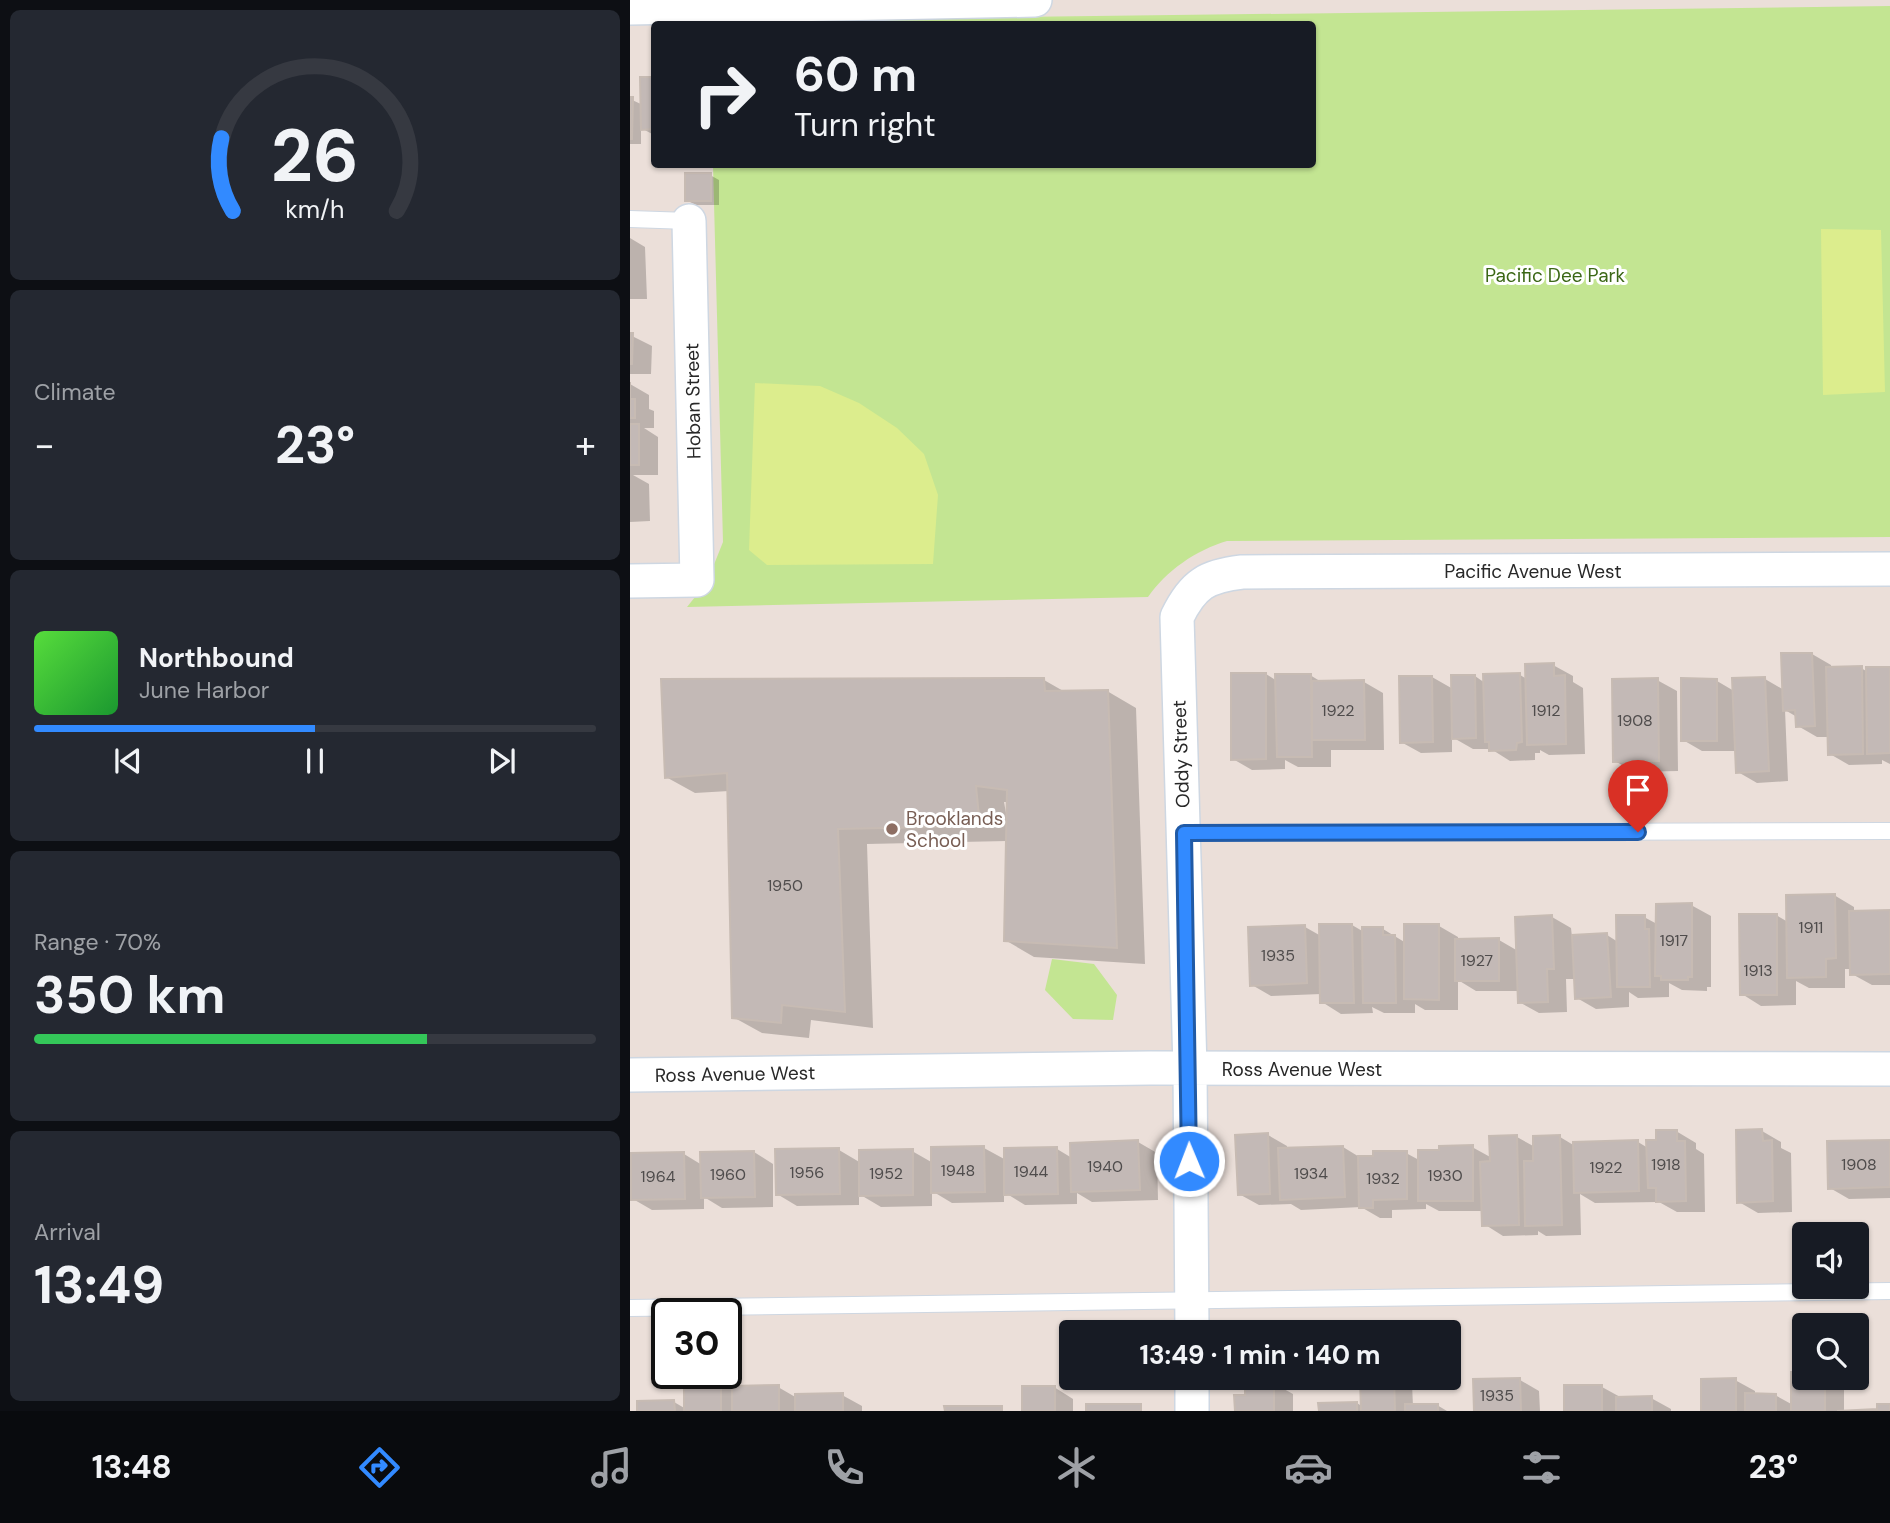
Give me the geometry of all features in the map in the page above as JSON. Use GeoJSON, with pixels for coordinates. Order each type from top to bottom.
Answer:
{"type":"FeatureCollection","features":[{"type":"Feature","properties":{"kind":"street"},"geometry":{"type":"LineString","coordinates":[[630,8],[1035,0]]}},
{"type":"Feature","properties":{"kind":"street","name":"Hoban Street"},"geometry":{"type":"LineString","coordinates":[[630,581],[697,580],[689,221]]}},
{"type":"Feature","properties":{"kind":"street","name":"Pacific Avenue West"},"geometry":{"type":"LineString","coordinates":[[1186,599],[1198,585],[1218,574],[1242,572],[1890,569]]}},
{"type":"Feature","properties":{"kind":"street","name":"Oddy Street"},"geometry":{"type":"LineString","coordinates":[[1186,599],[1177,617],[1184,833],[1192,1316]]}},
{"type":"Feature","properties":{"kind":"street","name":"Ross Avenue West"},"geometry":{"type":"LineString","coordinates":[[630,1075],[1189,1068],[1890,1069]]}},
{"type":"Feature","properties":{"kind":"street"},"geometry":{"type":"LineString","coordinates":[[1192,1390],[1192,1411]]}},
{"type":"Feature","properties":{"kind":"lane"},"geometry":{"type":"LineString","coordinates":[[630,219],[689,221]]}},
{"type":"Feature","properties":{"kind":"lane"},"geometry":{"type":"LineString","coordinates":[[1184,833],[1890,831]]}},
{"type":"Feature","properties":{"kind":"lane"},"geometry":{"type":"LineString","coordinates":[[630,1308],[1192,1316],[1890,1291]]}},
{"type":"Feature","properties":{"kind":"green space","name":"Pacific Dee Park"},"geometry":{"type":"Polygon","coordinates":[[[1890,6],[1890,537],[1227,541],[1204,550],[1183,563],[1155,587],[1148,597],[687,607],[707,582],[723,542],[713,168],[1316,168],[1316,21],[710,21],[1890,6]]]}},
{"type":"Feature","properties":{"kind":"green space"},"geometry":{"type":"Polygon","coordinates":[[[1821,229],[1881,230],[1885,392],[1823,395],[1821,229]]]}},
{"type":"Feature","properties":{"kind":"green space"},"geometry":{"type":"Polygon","coordinates":[[[755,383],[820,386],[859,403],[897,428],[924,454],[938,495],[933,564],[767,565],[749,550],[755,383]]]}},
{"type":"Feature","properties":{"kind":"green space"},"geometry":{"type":"Polygon","coordinates":[[[1052,959],[1094,964],[1117,995],[1113,1020],[1073,1019],[1045,990],[1052,959]]]}},
{"type":"Feature","properties":{"kind":"building"},"geometry":{"type":"Polygon","coordinates":[[[640,77],[651,77],[651,129],[641,130],[640,77]]]}},
{"type":"Feature","properties":{"kind":"building"},"geometry":{"type":"Polygon","coordinates":[[[630,97],[633,97],[632,139],[630,139],[630,97]]]}},
{"type":"Feature","properties":{"kind":"building"},"geometry":{"type":"Polygon","coordinates":[[[685,173],[711,173],[711,201],[685,201],[685,173]]]}},
{"type":"Feature","properties":{"kind":"building"},"geometry":{"type":"Polygon","coordinates":[[[630,333],[633,333],[632,364],[630,364],[630,333]]]}},
{"type":"Feature","properties":{"kind":"building"},"geometry":{"type":"Polygon","coordinates":[[[630,399],[635,399],[635,418],[630,418],[630,399]]]}},
{"type":"Feature","properties":{"kind":"building"},"geometry":{"type":"Polygon","coordinates":[[[630,424],[639,424],[639,465],[630,465],[630,424]]]}},
{"type":"Feature","properties":{"kind":"building"},"geometry":{"type":"Polygon","coordinates":[[[1781,653],[1812,653],[1815,726],[1796,727],[1795,710],[1783,711],[1781,653]]]}},
{"type":"Feature","properties":{"kind":"building"},"geometry":{"type":"Polygon","coordinates":[[[1554,663],[1554,676],[1565,675],[1566,744],[1527,745],[1525,664],[1554,663]]]}},
{"type":"Feature","properties":{"kind":"building"},"geometry":{"type":"Polygon","coordinates":[[[1862,666],[1863,754],[1828,755],[1826,667],[1862,666]]]}},
{"type":"Feature","properties":{"kind":"building"},"geometry":{"type":"Polygon","coordinates":[[[1866,667],[1890,667],[1890,753],[1867,754],[1866,667]]]}},
{"type":"Feature","properties":{"kind":"building"},"geometry":{"type":"Polygon","coordinates":[[[1231,673],[1266,673],[1266,759],[1231,760],[1231,673]]]}},
{"type":"Feature","properties":{"kind":"building"},"geometry":{"type":"Polygon","coordinates":[[[1520,673],[1522,742],[1517,743],[1516,750],[1489,751],[1489,742],[1485,742],[1483,674],[1520,673]]]}},
{"type":"Feature","properties":{"kind":"building"},"geometry":{"type":"Polygon","coordinates":[[[1275,674],[1311,674],[1312,757],[1277,757],[1275,674]]]}},
{"type":"Feature","properties":{"kind":"building"},"geometry":{"type":"Polygon","coordinates":[[[1451,675],[1475,675],[1476,738],[1452,739],[1451,675]]]}},
{"type":"Feature","properties":{"kind":"building"},"geometry":{"type":"Polygon","coordinates":[[[1399,676],[1432,676],[1433,742],[1400,743],[1399,676]]]}},
{"type":"Feature","properties":{"kind":"building"},"geometry":{"type":"Polygon","coordinates":[[[1765,677],[1769,771],[1736,773],[1732,678],[1765,677]]]}},
{"type":"Feature","properties":{"kind":"building","name":"Brooklands School"},"geometry":{"type":"Polygon","coordinates":[[[1044,678],[1045,691],[1108,690],[1117,948],[1004,941],[1007,790],[976,786],[980,826],[838,829],[845,1012],[782,1005],[781,1023],[732,1018],[727,773],[665,778],[661,679],[1044,678]]]}},
{"type":"Feature","properties":{"kind":"building"},"geometry":{"type":"Polygon","coordinates":[[[1658,678],[1659,761],[1613,762],[1612,679],[1658,678]]]}},
{"type":"Feature","properties":{"kind":"building"},"geometry":{"type":"Polygon","coordinates":[[[1681,678],[1717,679],[1717,741],[1681,741],[1681,678]]]}},
{"type":"Feature","properties":{"kind":"building"},"geometry":{"type":"Polygon","coordinates":[[[1364,680],[1365,740],[1312,740],[1312,681],[1364,680]]]}},
{"type":"Feature","properties":{"kind":"building"},"geometry":{"type":"Polygon","coordinates":[[[1835,894],[1836,958],[1826,959],[1826,977],[1787,978],[1786,895],[1835,894]]]}},
{"type":"Feature","properties":{"kind":"building"},"geometry":{"type":"Polygon","coordinates":[[[1692,903],[1692,977],[1688,977],[1688,980],[1661,980],[1661,976],[1655,976],[1656,904],[1692,903]]]}},
{"type":"Feature","properties":{"kind":"building"},"geometry":{"type":"Polygon","coordinates":[[[1890,910],[1890,974],[1850,975],[1849,911],[1890,910]]]}},
{"type":"Feature","properties":{"kind":"building"},"geometry":{"type":"Polygon","coordinates":[[[1739,914],[1777,914],[1777,995],[1740,995],[1739,914]]]}},
{"type":"Feature","properties":{"kind":"building"},"geometry":{"type":"Polygon","coordinates":[[[1552,915],[1554,969],[1547,969],[1548,1002],[1518,1003],[1515,917],[1552,915]]]}},
{"type":"Feature","properties":{"kind":"building"},"geometry":{"type":"Polygon","coordinates":[[[1616,915],[1645,915],[1645,929],[1649,929],[1650,987],[1617,987],[1616,915]]]}},
{"type":"Feature","properties":{"kind":"building"},"geometry":{"type":"Polygon","coordinates":[[[1319,924],[1352,924],[1354,1003],[1320,1003],[1319,924]]]}},
{"type":"Feature","properties":{"kind":"building"},"geometry":{"type":"Polygon","coordinates":[[[1404,924],[1439,924],[1439,1000],[1404,999],[1404,924]]]}},
{"type":"Feature","properties":{"kind":"building"},"geometry":{"type":"Polygon","coordinates":[[[1305,925],[1307,983],[1250,986],[1248,927],[1305,925]]]}},
{"type":"Feature","properties":{"kind":"building"},"geometry":{"type":"Polygon","coordinates":[[[1362,927],[1383,927],[1383,935],[1395,935],[1396,1003],[1363,1003],[1362,927]]]}},
{"type":"Feature","properties":{"kind":"building"},"geometry":{"type":"Polygon","coordinates":[[[1607,933],[1611,997],[1575,999],[1572,935],[1607,933]]]}},
{"type":"Feature","properties":{"kind":"building"},"geometry":{"type":"Polygon","coordinates":[[[1499,938],[1499,981],[1455,981],[1455,939],[1499,938]]]}},
{"type":"Feature","properties":{"kind":"building"},"geometry":{"type":"Polygon","coordinates":[[[1762,1129],[1763,1141],[1772,1140],[1773,1201],[1737,1203],[1736,1130],[1762,1129]]]}},
{"type":"Feature","properties":{"kind":"building"},"geometry":{"type":"Polygon","coordinates":[[[1656,1130],[1677,1130],[1677,1141],[1685,1141],[1686,1201],[1656,1202],[1656,1188],[1648,1188],[1646,1140],[1656,1140],[1656,1130]]]}},
{"type":"Feature","properties":{"kind":"building"},"geometry":{"type":"Polygon","coordinates":[[[1268,1133],[1270,1194],[1238,1195],[1235,1135],[1268,1133]]]}},
{"type":"Feature","properties":{"kind":"building"},"geometry":{"type":"Polygon","coordinates":[[[1517,1135],[1519,1225],[1482,1226],[1480,1162],[1490,1161],[1489,1136],[1517,1135]]]}},
{"type":"Feature","properties":{"kind":"building"},"geometry":{"type":"Polygon","coordinates":[[[1560,1135],[1562,1225],[1525,1226],[1524,1161],[1533,1161],[1533,1136],[1560,1135]]]}},
{"type":"Feature","properties":{"kind":"building"},"geometry":{"type":"Polygon","coordinates":[[[1138,1140],[1140,1190],[1071,1192],[1070,1143],[1138,1140]]]}},
{"type":"Feature","properties":{"kind":"building"},"geometry":{"type":"Polygon","coordinates":[[[1638,1140],[1639,1191],[1574,1193],[1573,1142],[1638,1140]]]}},
{"type":"Feature","properties":{"kind":"building"},"geometry":{"type":"Polygon","coordinates":[[[1890,1140],[1890,1187],[1828,1189],[1827,1141],[1890,1140]]]}},
{"type":"Feature","properties":{"kind":"building"},"geometry":{"type":"Polygon","coordinates":[[[1473,1145],[1473,1201],[1418,1201],[1418,1150],[1473,1145]]]}},
{"type":"Feature","properties":{"kind":"building"},"geometry":{"type":"Polygon","coordinates":[[[984,1146],[985,1192],[931,1193],[931,1147],[984,1146]]]}},
{"type":"Feature","properties":{"kind":"building"},"geometry":{"type":"Polygon","coordinates":[[[1343,1146],[1345,1197],[1280,1200],[1278,1148],[1343,1146]]]}},
{"type":"Feature","properties":{"kind":"building"},"geometry":{"type":"Polygon","coordinates":[[[1057,1147],[1058,1194],[1004,1195],[1004,1148],[1057,1147]]]}},
{"type":"Feature","properties":{"kind":"building"},"geometry":{"type":"Polygon","coordinates":[[[839,1148],[840,1194],[776,1195],[775,1149],[839,1148]]]}},
{"type":"Feature","properties":{"kind":"building"},"geometry":{"type":"Polygon","coordinates":[[[913,1149],[913,1195],[859,1196],[859,1150],[913,1149]]]}},
{"type":"Feature","properties":{"kind":"building"},"geometry":{"type":"Polygon","coordinates":[[[754,1151],[755,1197],[701,1198],[700,1152],[754,1151]]]}},
{"type":"Feature","properties":{"kind":"building"},"geometry":{"type":"Polygon","coordinates":[[[1373,1151],[1407,1151],[1407,1199],[1373,1200],[1373,1208],[1359,1208],[1358,1156],[1373,1156],[1373,1151]]]}},
{"type":"Feature","properties":{"kind":"building"},"geometry":{"type":"Polygon","coordinates":[[[684,1152],[685,1199],[631,1200],[631,1153],[684,1152]]]}},
{"type":"Feature","properties":{"kind":"building"},"geometry":{"type":"Polygon","coordinates":[[[1791,1372],[1792,1390],[1825,1390],[1825,1411],[1791,1411],[1791,1372]]]}},
{"type":"Feature","properties":{"kind":"building"},"geometry":{"type":"Polygon","coordinates":[[[1520,1378],[1521,1411],[1474,1411],[1473,1379],[1520,1378]]]}},
{"type":"Feature","properties":{"kind":"building"},"geometry":{"type":"Polygon","coordinates":[[[1736,1378],[1736,1411],[1701,1411],[1701,1379],[1736,1378]]]}},
{"type":"Feature","properties":{"kind":"building"},"geometry":{"type":"Polygon","coordinates":[[[779,1385],[779,1411],[732,1411],[732,1389],[742,1389],[742,1386],[779,1385]]]}},
{"type":"Feature","properties":{"kind":"building"},"geometry":{"type":"Polygon","coordinates":[[[1564,1385],[1602,1385],[1602,1411],[1564,1411],[1564,1385]]]}},
{"type":"Feature","properties":{"kind":"building"},"geometry":{"type":"Polygon","coordinates":[[[1022,1386],[1055,1386],[1055,1411],[1022,1411],[1022,1386]]]}},
{"type":"Feature","properties":{"kind":"building"},"geometry":{"type":"Polygon","coordinates":[[[684,1389],[721,1389],[721,1411],[684,1411],[684,1389]]]}},
{"type":"Feature","properties":{"kind":"building"},"geometry":{"type":"Polygon","coordinates":[[[1245,1390],[1274,1390],[1274,1411],[1235,1411],[1234,1395],[1245,1395],[1245,1390]]]}},
{"type":"Feature","properties":{"kind":"building"},"geometry":{"type":"Polygon","coordinates":[[[1360,1390],[1394,1390],[1395,1411],[1361,1411],[1360,1390]]]}},
{"type":"Feature","properties":{"kind":"building"},"geometry":{"type":"Polygon","coordinates":[[[843,1393],[843,1411],[795,1411],[795,1394],[843,1393]]]}},
{"type":"Feature","properties":{"kind":"building"},"geometry":{"type":"Polygon","coordinates":[[[1745,1393],[1776,1394],[1776,1411],[1745,1411],[1745,1393]]]}},
{"type":"Feature","properties":{"kind":"building"},"geometry":{"type":"Polygon","coordinates":[[[1652,1396],[1652,1411],[1616,1411],[1616,1397],[1652,1396]]]}},
{"type":"Feature","properties":{"kind":"building"},"geometry":{"type":"Polygon","coordinates":[[[674,1400],[675,1411],[637,1411],[637,1401],[674,1400]]]}},
{"type":"Feature","properties":{"kind":"building"},"geometry":{"type":"Polygon","coordinates":[[[1357,1402],[1357,1411],[1319,1411],[1318,1403],[1357,1402]]]}},
{"type":"Feature","properties":{"kind":"building"},"geometry":{"type":"Polygon","coordinates":[[[1086,1404],[1141,1404],[1141,1411],[1086,1411],[1086,1404]]]}},
{"type":"Feature","properties":{"kind":"building"},"geometry":{"type":"Polygon","coordinates":[[[1405,1404],[1438,1404],[1438,1411],[1405,1411],[1405,1404]]]}},
{"type":"Feature","properties":{"kind":"building"},"geometry":{"type":"Polygon","coordinates":[[[1877,1404],[1890,1404],[1890,1411],[1837,1411],[1877,1409],[1877,1404]]]}},
{"type":"Feature","properties":{"kind":"building"},"geometry":{"type":"Polygon","coordinates":[[[944,1406],[1002,1406],[1002,1411],[945,1411],[944,1406]]]}},
{"type":"Feature","properties":{"kind":"place","name":"Brooklands School"},"geometry":{"type":"Point","coordinates":[892,829]}},
{"type":"Feature","properties":{"kind":"route"},"geometry":{"type":"LineString","coordinates":[[1189,1161],[1184,833],[1638,832]]}}]}
